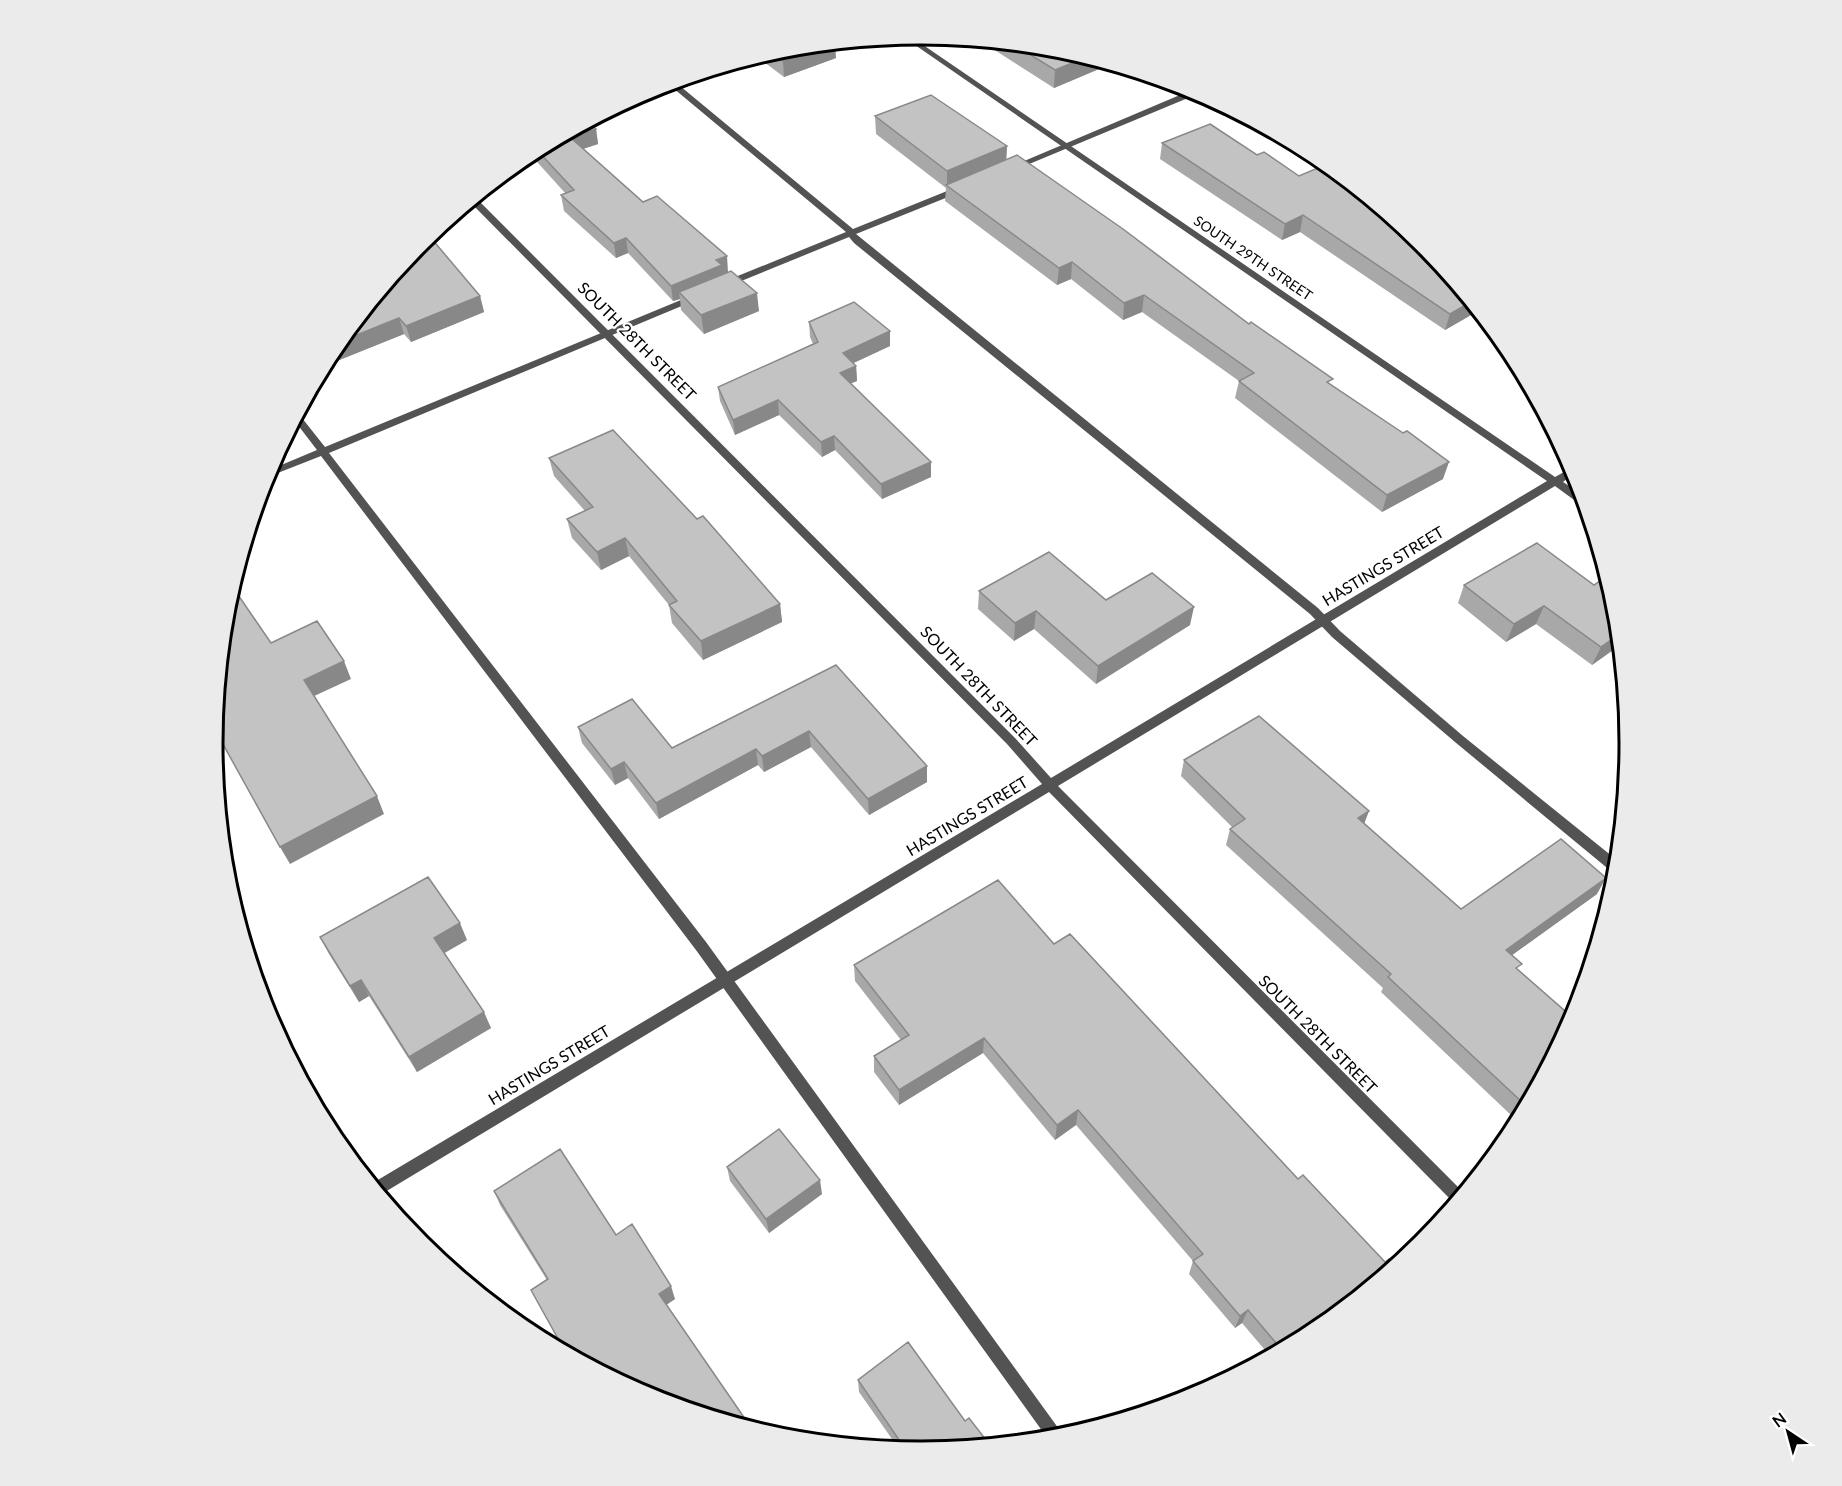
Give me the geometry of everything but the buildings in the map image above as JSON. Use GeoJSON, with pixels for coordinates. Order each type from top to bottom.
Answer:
{"type":"FeatureCollection","features":[{"type":"Feature","properties":{"kind":"street","name":"SOUTH 29TH STREET"},"geometry":{"type":"LineString","coordinates":[[919,45],[1572,493]]}},
{"type":"Feature","properties":{"kind":"street"},"geometry":{"type":"LineString","coordinates":[[678,89],[857,241],[1323,621],[1459,739],[1609,860]]}},
{"type":"Feature","properties":{"kind":"street"},"geometry":{"type":"LineString","coordinates":[[1002,172],[1184,96]]}},
{"type":"Feature","properties":{"kind":"street"},"geometry":{"type":"LineString","coordinates":[[713,290],[970,185]]}},
{"type":"Feature","properties":{"kind":"street","name":"SOUTH 28TH STREET"},"geometry":{"type":"LineString","coordinates":[[477,204],[1011,741],[1051,786],[1454,1194]]}},
{"type":"Feature","properties":{"kind":"street"},"geometry":{"type":"LineString","coordinates":[[279,470],[702,294]]}},
{"type":"Feature","properties":{"kind":"street"},"geometry":{"type":"LineString","coordinates":[[301,423],[724,979],[1050,1429]]}},
{"type":"Feature","properties":{"kind":"street","name":"HASTINGS STREET"},"geometry":{"type":"LineString","coordinates":[[382,1186],[1566,475]]}}]}
